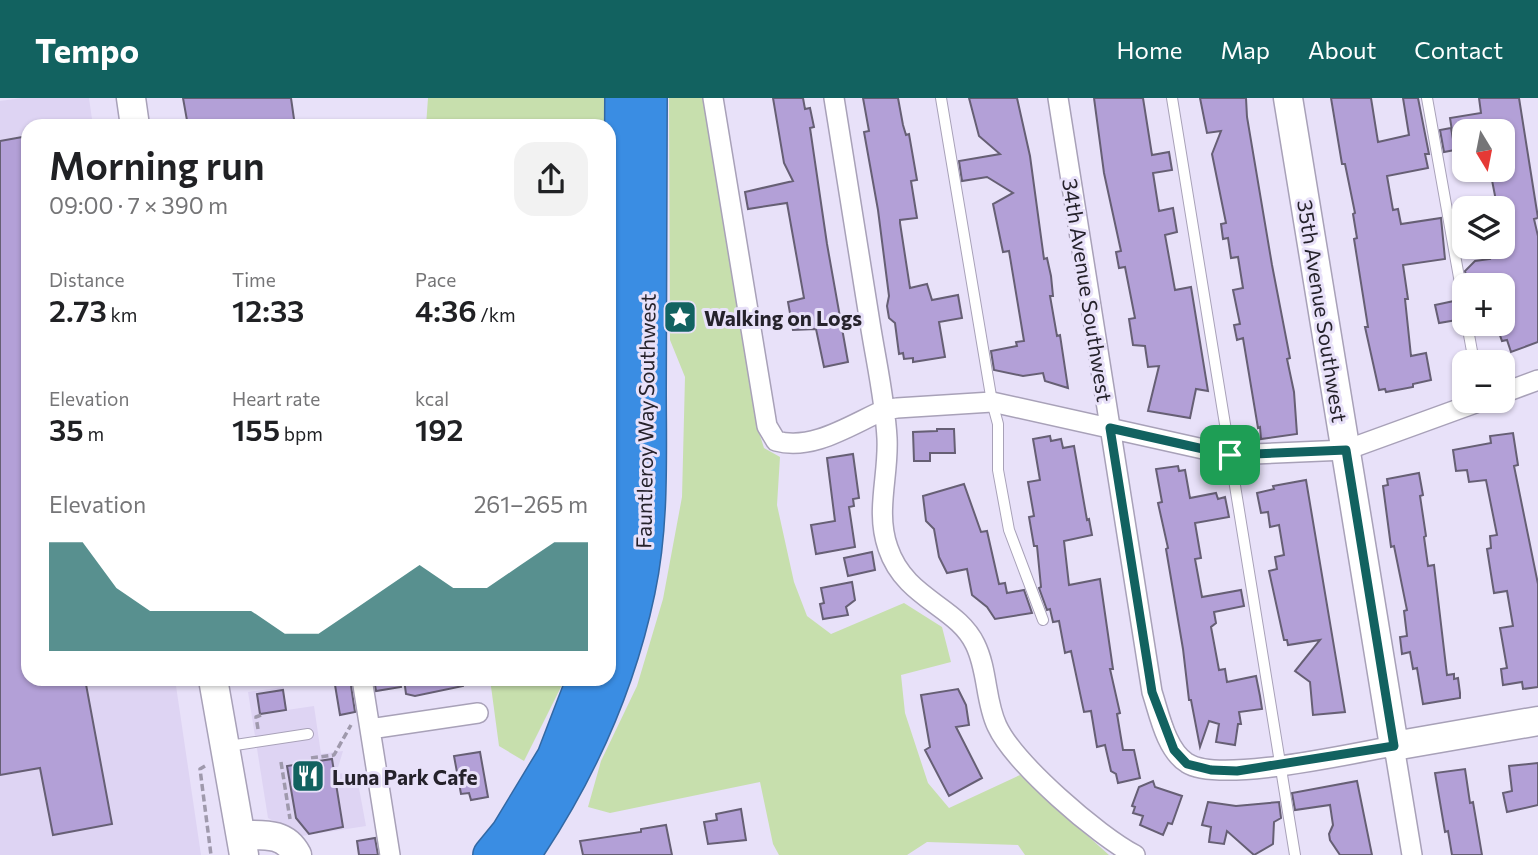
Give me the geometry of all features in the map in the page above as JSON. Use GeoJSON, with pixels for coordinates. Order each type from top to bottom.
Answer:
{"type":"FeatureCollection","features":[{"type":"Feature","properties":{"kind":"highway","name":"Fauntleroy Way Southwest"},"geometry":{"type":"LineString","coordinates":[[616,550],[621,486],[623,98]]}},
{"type":"Feature","properties":{"kind":"highway","name":"Fauntleroy Way Southwest"},"geometry":{"type":"LineString","coordinates":[[616,665],[638,587],[646,530],[649,98]]}},
{"type":"Feature","properties":{"kind":"highway"},"geometry":{"type":"LineString","coordinates":[[522,855],[564,766],[584,686]]}},
{"type":"Feature","properties":{"kind":"highway","name":"Fauntleroy Way Southwest"},"geometry":{"type":"LineString","coordinates":[[564,766],[610,686]]}},
{"type":"Feature","properties":{"kind":"highway"},"geometry":{"type":"LineString","coordinates":[[491,855],[564,766]]}},
{"type":"Feature","properties":{"kind":"street"},"geometry":{"type":"LineString","coordinates":[[131,98],[134,119]]}},
{"type":"Feature","properties":{"kind":"street"},"geometry":{"type":"LineString","coordinates":[[713,98],[767,426],[776,440],[793,445],[808,443],[884,410],[909,406],[992,402],[1230,455],[1346,450],[1452,412]]}},
{"type":"Feature","properties":{"kind":"street"},"geometry":{"type":"LineString","coordinates":[[834,98],[888,441],[881,505],[882,529],[901,576],[953,619],[974,641],[983,663],[996,725],[1009,747],[1083,818],[1117,845],[1135,855]]}},
{"type":"Feature","properties":{"kind":"street","name":"34th Avenue Southwest"},"geometry":{"type":"LineString","coordinates":[[1058,98],[1152,692],[1174,750],[1187,764],[1211,770],[1237,771],[1280,765]]}},
{"type":"Feature","properties":{"kind":"street","name":"35th Avenue Southwest"},"geometry":{"type":"LineString","coordinates":[[1288,98],[1412,855]]}},
{"type":"Feature","properties":{"kind":"street"},"geometry":{"type":"LineString","coordinates":[[1515,389],[1538,380]]}},
{"type":"Feature","properties":{"kind":"street"},"geometry":{"type":"LineString","coordinates":[[215,686],[242,845],[277,836],[286,841],[297,855]]}},
{"type":"Feature","properties":{"kind":"street"},"geometry":{"type":"LineString","coordinates":[[363,686],[390,855]]}},
{"type":"Feature","properties":{"kind":"street"},"geometry":{"type":"LineString","coordinates":[[370,729],[478,713]]}},
{"type":"Feature","properties":{"kind":"street"},"geometry":{"type":"LineString","coordinates":[[1280,765],[1538,721]]}},
{"type":"Feature","properties":{"kind":"lane"},"geometry":{"type":"LineString","coordinates":[[941,98],[992,402],[998,424],[999,470],[1009,530],[1043,620]]}},
{"type":"Feature","properties":{"kind":"lane"},"geometry":{"type":"LineString","coordinates":[[1172,98],[1294,855]]}},
{"type":"Feature","properties":{"kind":"lane"},"geometry":{"type":"LineString","coordinates":[[1427,98],[1458,273]]}},
{"type":"Feature","properties":{"kind":"lane"},"geometry":{"type":"LineString","coordinates":[[225,747],[307,734]]}},
{"type":"Feature","properties":{"kind":"path"},"geometry":{"type":"LineString","coordinates":[[311,758],[334,755],[357,715]]}},
{"type":"Feature","properties":{"kind":"path"},"geometry":{"type":"LineString","coordinates":[[281,762],[291,823]]}},
{"type":"Feature","properties":{"kind":"path"},"geometry":{"type":"LineString","coordinates":[[200,769],[211,855]]}},
{"type":"Feature","properties":{"kind":"shaded area"},"geometry":{"type":"Polygon","coordinates":[[[22,98],[89,98],[92,119],[21,119],[21,686],[176,686],[201,855],[0,855],[0,101],[22,98]]]}},
{"type":"Feature","properties":{"kind":"shaded area"},"geometry":{"type":"Polygon","coordinates":[[[283,687],[287,710],[314,706],[321,754],[343,751],[336,774],[356,772],[366,826],[302,836],[268,818],[248,692],[283,687]]]}},
{"type":"Feature","properties":{"kind":"green space"},"geometry":{"type":"Polygon","coordinates":[[[428,98],[607,98],[606,119],[426,119],[428,98]]]}},
{"type":"Feature","properties":{"kind":"green space"},"geometry":{"type":"Polygon","coordinates":[[[669,98],[704,98],[757,426],[764,448],[780,457],[777,505],[794,582],[807,616],[831,634],[904,603],[942,627],[951,662],[901,675],[905,713],[928,783],[949,808],[1020,775],[1109,855],[1025,855],[1018,845],[927,842],[907,855],[779,855],[773,844],[760,782],[610,813],[588,807],[601,761],[637,686],[663,599],[682,497],[685,377],[670,340],[669,98]]]}},
{"type":"Feature","properties":{"kind":"green space"},"geometry":{"type":"Polygon","coordinates":[[[491,686],[562,686],[524,761],[499,746],[491,686]]]}},
{"type":"Feature","properties":{"kind":"building"},"geometry":{"type":"Polygon","coordinates":[[[183,98],[291,98],[294,119],[187,119],[183,98]]]}},
{"type":"Feature","properties":{"kind":"building"},"geometry":{"type":"Polygon","coordinates":[[[773,98],[803,98],[805,109],[810,108],[814,127],[810,128],[827,244],[848,362],[824,367],[816,329],[793,330],[788,302],[804,298],[787,203],[748,209],[745,192],[793,181],[784,163],[773,98]]]}},
{"type":"Feature","properties":{"kind":"building"},"geometry":{"type":"Polygon","coordinates":[[[863,98],[898,98],[906,135],[909,134],[917,180],[911,181],[917,218],[900,220],[910,288],[927,284],[932,300],[958,295],[962,318],[939,322],[945,357],[913,362],[913,358],[904,359],[903,353],[899,354],[895,323],[889,318],[887,306],[889,296],[864,132],[869,131],[863,98]]]}},
{"type":"Feature","properties":{"kind":"building"},"geometry":{"type":"Polygon","coordinates":[[[969,98],[1017,98],[1030,156],[1044,259],[1047,258],[1051,276],[1053,296],[1050,296],[1057,336],[1060,335],[1068,388],[1045,381],[1043,373],[1023,376],[994,370],[991,351],[1017,346],[1016,342],[1024,341],[1009,251],[1003,252],[993,204],[1013,193],[987,177],[962,181],[959,161],[1000,154],[979,136],[969,98]]]}},
{"type":"Feature","properties":{"kind":"building"},"geometry":{"type":"Polygon","coordinates":[[[1094,98],[1143,98],[1152,155],[1169,152],[1172,170],[1153,173],[1159,211],[1173,208],[1177,232],[1165,235],[1175,290],[1191,287],[1208,391],[1196,389],[1190,418],[1148,411],[1159,366],[1148,367],[1145,346],[1133,345],[1129,319],[1135,318],[1125,267],[1119,268],[1116,252],[1121,251],[1104,173],[1094,98]]]}},
{"type":"Feature","properties":{"kind":"building"},"geometry":{"type":"Polygon","coordinates":[[[1200,98],[1246,98],[1272,265],[1290,358],[1287,359],[1294,392],[1297,434],[1261,439],[1243,338],[1237,340],[1234,325],[1240,324],[1233,290],[1243,288],[1238,257],[1231,258],[1228,238],[1223,239],[1221,224],[1226,223],[1212,154],[1221,131],[1207,133],[1200,98]]]}},
{"type":"Feature","properties":{"kind":"building"},"geometry":{"type":"Polygon","coordinates":[[[1331,98],[1371,98],[1378,142],[1409,135],[1403,98],[1418,98],[1429,154],[1425,154],[1428,168],[1387,176],[1393,210],[1398,209],[1401,224],[1441,218],[1445,259],[1403,265],[1411,356],[1426,353],[1431,380],[1413,384],[1413,387],[1386,392],[1385,389],[1379,390],[1365,327],[1368,327],[1354,239],[1357,238],[1355,213],[1345,164],[1342,164],[1331,98]]]}},
{"type":"Feature","properties":{"kind":"building"},"geometry":{"type":"Polygon","coordinates":[[[1479,98],[1519,98],[1538,218],[1534,219],[1538,236],[1538,342],[1515,351],[1510,350],[1507,340],[1502,341],[1500,336],[1515,336],[1515,273],[1465,271],[1475,261],[1515,259],[1515,196],[1495,196],[1492,182],[1516,182],[1516,119],[1452,119],[1452,131],[1450,118],[1481,113],[1479,98]]]}},
{"type":"Feature","properties":{"kind":"building"},"geometry":{"type":"Polygon","coordinates":[[[1451,128],[1452,151],[1444,152],[1440,130],[1451,128]]]}},
{"type":"Feature","properties":{"kind":"building"},"geometry":{"type":"Polygon","coordinates":[[[21,137],[21,686],[86,686],[112,824],[53,835],[40,768],[0,775],[0,141],[21,137]]]}},
{"type":"Feature","properties":{"kind":"building"},"geometry":{"type":"Polygon","coordinates":[[[1452,301],[1452,321],[1439,323],[1435,305],[1452,301]]]}},
{"type":"Feature","properties":{"kind":"building"},"geometry":{"type":"Polygon","coordinates":[[[954,429],[955,453],[930,453],[930,461],[914,461],[913,432],[954,429]]]}},
{"type":"Feature","properties":{"kind":"building"},"geometry":{"type":"Polygon","coordinates":[[[1513,433],[1518,465],[1514,466],[1538,584],[1538,687],[1523,689],[1522,682],[1503,685],[1501,669],[1507,668],[1500,628],[1513,626],[1507,591],[1494,593],[1487,549],[1491,548],[1490,536],[1497,535],[1486,480],[1469,482],[1467,470],[1456,471],[1453,450],[1491,443],[1490,436],[1513,433]]]}},
{"type":"Feature","properties":{"kind":"building"},"geometry":{"type":"Polygon","coordinates":[[[1050,436],[1051,441],[1061,439],[1063,448],[1074,446],[1092,535],[1064,541],[1069,585],[1100,579],[1123,750],[1134,750],[1140,778],[1118,783],[1116,774],[1111,771],[1105,745],[1097,747],[1091,711],[1084,712],[1071,651],[1065,653],[1059,621],[1053,622],[1050,609],[1047,610],[1039,588],[1037,546],[1034,546],[1029,517],[1034,516],[1028,482],[1040,480],[1033,439],[1050,436]]]}},
{"type":"Feature","properties":{"kind":"building"},"geometry":{"type":"Polygon","coordinates":[[[853,454],[859,498],[853,499],[854,506],[849,507],[855,547],[816,554],[811,525],[835,521],[827,458],[853,454]]]}},
{"type":"Feature","properties":{"kind":"building"},"geometry":{"type":"Polygon","coordinates":[[[1178,466],[1179,471],[1185,470],[1190,498],[1216,493],[1218,499],[1225,497],[1229,517],[1195,523],[1201,558],[1195,559],[1202,597],[1241,590],[1244,606],[1214,612],[1216,623],[1211,627],[1219,670],[1225,669],[1227,682],[1256,676],[1262,709],[1239,712],[1241,724],[1238,724],[1235,745],[1216,742],[1219,724],[1209,721],[1200,747],[1189,700],[1166,549],[1168,548],[1158,503],[1162,502],[1156,469],[1178,466]]]}},
{"type":"Feature","properties":{"kind":"building"},"geometry":{"type":"Polygon","coordinates":[[[1419,473],[1428,566],[1434,565],[1447,675],[1454,674],[1454,679],[1458,678],[1460,693],[1460,698],[1423,704],[1417,668],[1413,669],[1410,652],[1402,654],[1400,637],[1407,636],[1404,611],[1407,610],[1394,546],[1391,547],[1383,486],[1388,485],[1387,479],[1419,473]]]}},
{"type":"Feature","properties":{"kind":"building"},"geometry":{"type":"Polygon","coordinates":[[[1306,480],[1345,712],[1313,715],[1310,682],[1295,671],[1320,640],[1288,645],[1287,640],[1284,640],[1269,571],[1277,569],[1275,557],[1284,555],[1279,525],[1270,527],[1268,512],[1261,513],[1257,493],[1274,489],[1273,486],[1306,480]]]}},
{"type":"Feature","properties":{"kind":"building"},"geometry":{"type":"Polygon","coordinates":[[[964,484],[981,532],[987,531],[999,584],[1005,583],[1007,593],[1024,590],[1032,613],[995,619],[987,607],[972,595],[967,569],[947,573],[939,557],[934,529],[926,521],[923,496],[964,484]]]}},
{"type":"Feature","properties":{"kind":"building"},"geometry":{"type":"Polygon","coordinates":[[[872,552],[875,570],[848,576],[844,558],[872,552]]]}},
{"type":"Feature","properties":{"kind":"building"},"geometry":{"type":"Polygon","coordinates":[[[852,582],[855,600],[846,607],[848,615],[823,619],[821,588],[852,582]]]}},
{"type":"Feature","properties":{"kind":"building"},"geometry":{"type":"Polygon","coordinates":[[[335,686],[351,686],[355,712],[340,715],[335,686]]]}},
{"type":"Feature","properties":{"kind":"building"},"geometry":{"type":"Polygon","coordinates":[[[375,686],[401,686],[401,687],[376,691],[375,686]]]}},
{"type":"Feature","properties":{"kind":"building"},"geometry":{"type":"Polygon","coordinates":[[[405,686],[463,686],[415,696],[406,694],[405,686]]]}},
{"type":"Feature","properties":{"kind":"building"},"geometry":{"type":"Polygon","coordinates":[[[958,689],[966,705],[969,725],[956,727],[982,778],[949,796],[925,750],[930,747],[921,695],[958,689]]]}},
{"type":"Feature","properties":{"kind":"building"},"geometry":{"type":"Polygon","coordinates":[[[283,690],[286,710],[260,714],[257,694],[283,690]]]}},
{"type":"Feature","properties":{"kind":"building"},"geometry":{"type":"Polygon","coordinates":[[[480,752],[488,797],[471,800],[469,793],[461,794],[454,756],[480,752]]]}},
{"type":"Feature","properties":{"kind":"building"},"geometry":{"type":"Polygon","coordinates":[[[332,759],[343,827],[309,834],[296,818],[287,766],[332,759]]]}},
{"type":"Feature","properties":{"kind":"building"},"geometry":{"type":"Polygon","coordinates":[[[1538,763],[1538,805],[1507,812],[1503,793],[1512,791],[1509,766],[1538,763]]]}},
{"type":"Feature","properties":{"kind":"building"},"geometry":{"type":"Polygon","coordinates":[[[1465,769],[1482,855],[1452,855],[1448,831],[1445,832],[1435,773],[1465,769]]]}},
{"type":"Feature","properties":{"kind":"building"},"geometry":{"type":"Polygon","coordinates":[[[1153,781],[1155,787],[1182,796],[1172,824],[1168,823],[1163,835],[1140,825],[1143,816],[1133,813],[1135,807],[1132,806],[1139,787],[1153,781]]]}},
{"type":"Feature","properties":{"kind":"building"},"geometry":{"type":"Polygon","coordinates":[[[1357,781],[1372,855],[1340,855],[1330,840],[1329,834],[1333,825],[1330,805],[1295,810],[1292,793],[1357,781]]]}},
{"type":"Feature","properties":{"kind":"building"},"geometry":{"type":"Polygon","coordinates":[[[1208,802],[1236,806],[1279,802],[1281,818],[1274,822],[1273,844],[1254,855],[1227,831],[1224,844],[1209,842],[1211,827],[1202,825],[1208,802]]]}},
{"type":"Feature","properties":{"kind":"building"},"geometry":{"type":"Polygon","coordinates":[[[741,809],[746,840],[708,844],[704,822],[717,820],[716,814],[741,809]]]}},
{"type":"Feature","properties":{"kind":"building"},"geometry":{"type":"Polygon","coordinates":[[[666,825],[672,855],[583,855],[580,841],[641,832],[641,829],[666,825]]]}},
{"type":"Feature","properties":{"kind":"building"},"geometry":{"type":"Polygon","coordinates":[[[375,838],[378,855],[359,855],[357,841],[375,838]]]}},
{"type":"Feature","properties":{"kind":"place","name":"Walking on Logs"},"geometry":{"type":"Point","coordinates":[680,317]}},
{"type":"Feature","properties":{"kind":"place","name":"Luna Park Cafe"},"geometry":{"type":"Point","coordinates":[308,776]}},
{"type":"Feature","properties":{"kind":"route"},"geometry":{"type":"LineString","coordinates":[[1110,428],[1230,455],[1346,450],[1394,746],[1237,771],[1211,770],[1187,764],[1174,750],[1152,692],[1110,428]]}}]}
